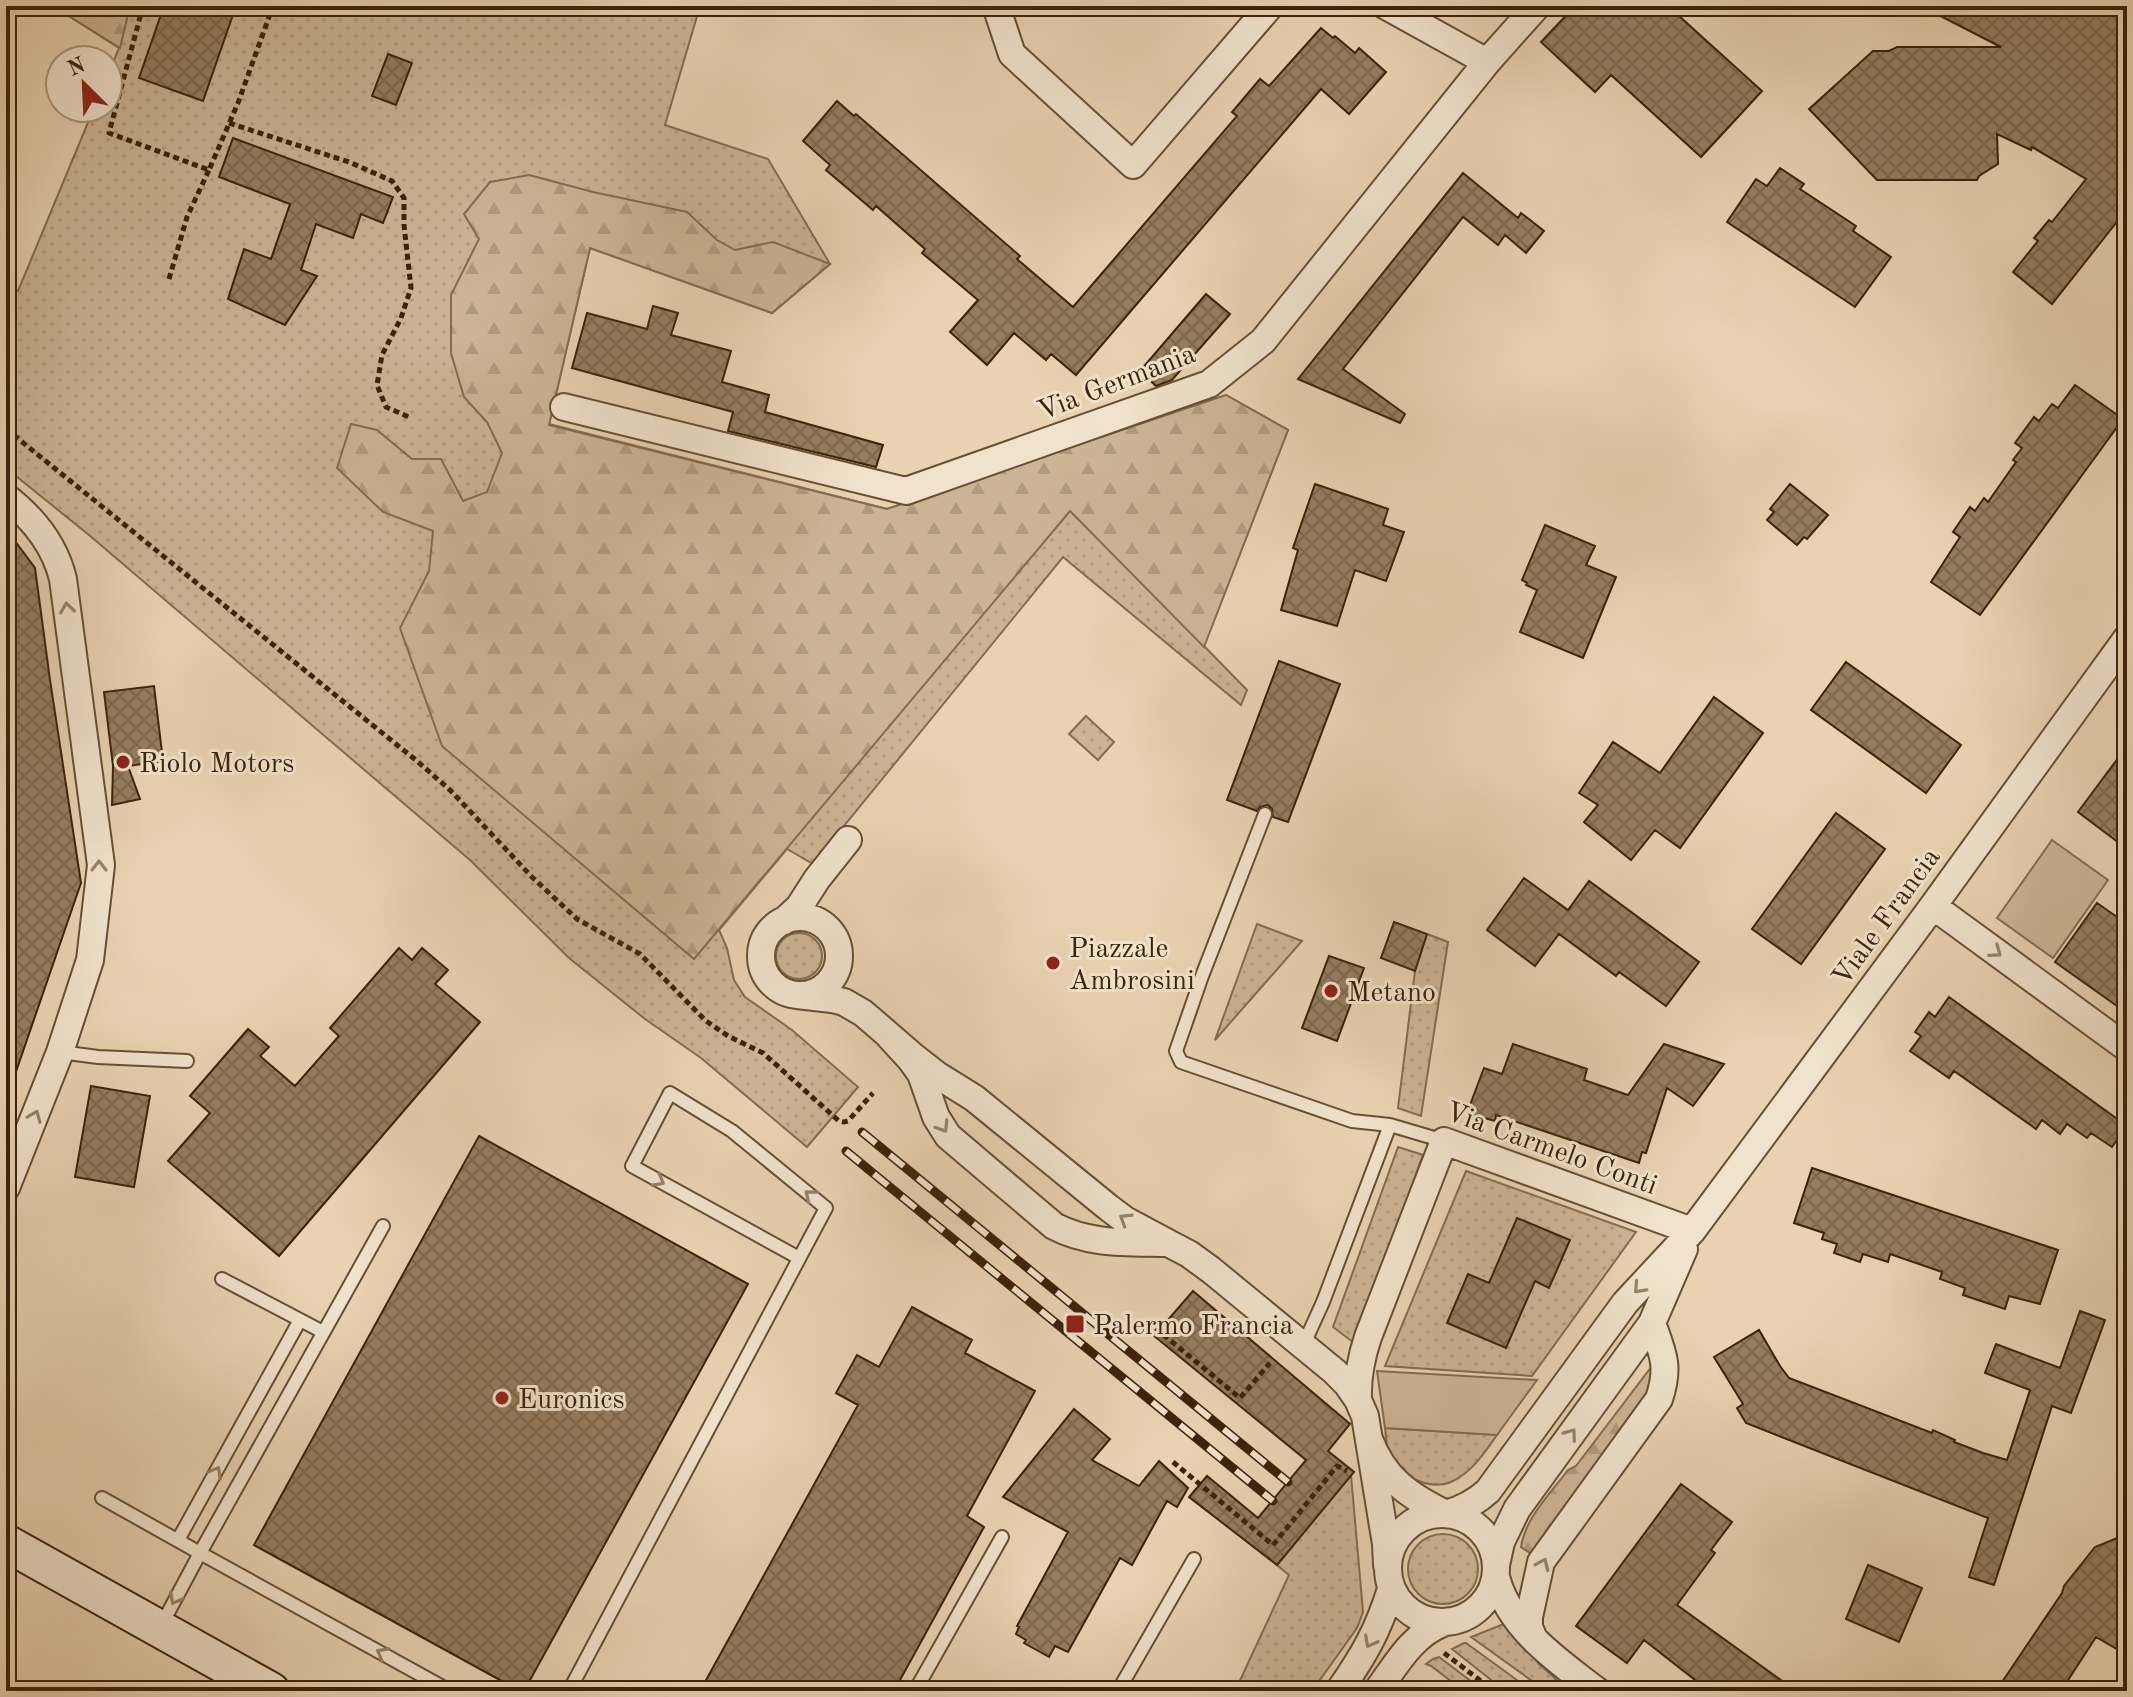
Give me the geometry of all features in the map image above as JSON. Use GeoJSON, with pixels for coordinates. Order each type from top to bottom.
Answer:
{"type":"FeatureCollection","features":[{"type":"Feature","properties":{"kind":"street"},"geometry":{"type":"LineString","coordinates":[[996,6],[1012,54],[1133,165],[1270,6]]}},
{"type":"Feature","properties":{"kind":"street"},"geometry":{"type":"LineString","coordinates":[[1386,6],[1487,62]]}},
{"type":"Feature","properties":{"kind":"street","name":"Via Germania"},"geometry":{"type":"LineString","coordinates":[[564,407],[906,491],[1209,384],[1263,341],[1487,62],[1537,6]]}},
{"type":"Feature","properties":{"kind":"street"},"geometry":{"type":"LineString","coordinates":[[6,497],[39,530],[58,558],[101,865],[90,960],[60,1052],[6,1188]]}},
{"type":"Feature","properties":{"kind":"street","name":"Viale Francia"},"geometry":{"type":"LineString","coordinates":[[1446,1514],[1471,1505],[1488,1491],[1625,1303],[1692,1231],[2127,638]]}},
{"type":"Feature","properties":{"kind":"street"},"geometry":{"type":"LineString","coordinates":[[848,840],[799,907],[773,928],[765,939],[761,951],[762,963],[766,975],[785,992],[844,1002],[863,1013]]}},
{"type":"Feature","properties":{"kind":"street"},"geometry":{"type":"LineString","coordinates":[[825,870],[813,899],[815,916],[834,936],[849,995],[863,1013],[937,1075],[974,1098],[1125,1220],[1202,1263],[1347,1384],[1365,1416],[1389,1577],[1398,1600],[1418,1617],[1443,1623]]}},
{"type":"Feature","properties":{"kind":"street"},"geometry":{"type":"LineString","coordinates":[[1933,906],[2127,1048]]}},
{"type":"Feature","properties":{"kind":"street"},"geometry":{"type":"LineString","coordinates":[[784,921],[801,917],[818,921]]}},
{"type":"Feature","properties":{"kind":"street"},"geometry":{"type":"LineString","coordinates":[[797,995],[810,994],[831,980],[839,957]]}},
{"type":"Feature","properties":{"kind":"street"},"geometry":{"type":"LineString","coordinates":[[890,1037],[921,1074],[936,1117],[948,1136],[1054,1226],[1087,1240],[1168,1243]]}},
{"type":"Feature","properties":{"kind":"street"},"geometry":{"type":"LineString","coordinates":[[1358,1400],[1357,1380],[1368,1337],[1444,1141]]}},
{"type":"Feature","properties":{"kind":"street","name":"Via Carmelo Conti"},"geometry":{"type":"LineString","coordinates":[[1444,1141],[1692,1231]]}},
{"type":"Feature","properties":{"kind":"street","name":"Viale Francia"},"geometry":{"type":"LineString","coordinates":[[1496,1571],[1501,1542],[1517,1509],[1652,1323],[1692,1231]]}},
{"type":"Feature","properties":{"kind":"street"},"geometry":{"type":"LineString","coordinates":[[1534,1639],[1529,1617],[1541,1562],[1659,1399],[1666,1372],[1652,1323]]}},
{"type":"Feature","properties":{"kind":"street"},"geometry":{"type":"LineString","coordinates":[[1369,1439],[1380,1463],[1392,1479],[1428,1505],[1470,1521],[1480,1530],[1494,1552],[1500,1591],[1510,1609],[1534,1639],[1597,1691]]}},
{"type":"Feature","properties":{"kind":"street"},"geometry":{"type":"LineString","coordinates":[[1339,1691],[1380,1623],[1396,1539],[1417,1520],[1446,1514]]}},
{"type":"Feature","properties":{"kind":"street"},"geometry":{"type":"LineString","coordinates":[[6,1543],[271,1691]]}},
{"type":"Feature","properties":{"kind":"street"},"geometry":{"type":"LineString","coordinates":[[1377,1691],[1416,1639],[1443,1623],[1472,1614],[1483,1604],[1491,1592],[1496,1571]]}},
{"type":"Feature","properties":{"kind":"lane","name":"Via Carmelo Conti"},"geometry":{"type":"LineString","coordinates":[[1265,814],[1179,1037],[1178,1057],[1181,1062],[1352,1121],[1390,1125],[1444,1141]]}},
{"type":"Feature","properties":{"kind":"lane"},"geometry":{"type":"LineString","coordinates":[[60,1052],[187,1061]]}},
{"type":"Feature","properties":{"kind":"lane"},"geometry":{"type":"LineString","coordinates":[[569,1691],[826,1208],[732,1131],[670,1093],[632,1166],[799,1258]]}},
{"type":"Feature","properties":{"kind":"lane"},"geometry":{"type":"LineString","coordinates":[[1303,1346],[1323,1302],[1390,1125]]}},
{"type":"Feature","properties":{"kind":"lane"},"geometry":{"type":"LineString","coordinates":[[159,1629],[383,1226]]}},
{"type":"Feature","properties":{"kind":"lane"},"geometry":{"type":"LineString","coordinates":[[222,1279],[323,1332]]}},
{"type":"Feature","properties":{"kind":"lane"},"geometry":{"type":"LineString","coordinates":[[178,1540],[300,1320]]}},
{"type":"Feature","properties":{"kind":"lane"},"geometry":{"type":"LineString","coordinates":[[102,1498],[450,1691]]}},
{"type":"Feature","properties":{"kind":"lane"},"geometry":{"type":"LineString","coordinates":[[915,1691],[1002,1537]]}},
{"type":"Feature","properties":{"kind":"lane"},"geometry":{"type":"LineString","coordinates":[[1118,1691],[1194,1559]]}},
{"type":"Feature","properties":{"kind":"path"},"geometry":{"type":"LineString","coordinates":[[143,6],[109,133],[209,170]]}},
{"type":"Feature","properties":{"kind":"path"},"geometry":{"type":"LineString","coordinates":[[169,279],[187,217],[229,123],[273,6]]}},
{"type":"Feature","properties":{"kind":"path"},"geometry":{"type":"LineString","coordinates":[[509,6],[517,12],[543,6]]}},
{"type":"Feature","properties":{"kind":"path"},"geometry":{"type":"LineString","coordinates":[[229,123],[349,162],[392,181],[404,198],[411,288],[401,318],[382,355],[377,385],[386,407],[411,418]]}},
{"type":"Feature","properties":{"kind":"path"},"geometry":{"type":"LineString","coordinates":[[6,429],[417,761],[451,791],[568,911],[596,931],[640,954],[706,1021],[763,1053],[839,1121],[848,1121],[873,1093]]}},
{"type":"Feature","properties":{"kind":"path"},"geometry":{"type":"LineString","coordinates":[[1148,1322],[1240,1398],[1270,1363]]}},
{"type":"Feature","properties":{"kind":"path"},"geometry":{"type":"LineString","coordinates":[[1173,1462],[1273,1545],[1337,1466]]}},
{"type":"Feature","properties":{"kind":"path"},"geometry":{"type":"LineString","coordinates":[[1442,1651],[1494,1691]]}},
{"type":"Feature","properties":{"kind":"green space"},"geometry":{"type":"Polygon","coordinates":[[[53,6],[700,6],[665,125],[768,159],[830,264],[772,313],[590,248],[549,424],[887,509],[1226,395],[1288,430],[1204,646],[1247,690],[1241,705],[1063,557],[813,864],[787,849],[719,930],[727,948],[734,980],[745,997],[792,1030],[858,1087],[807,1147],[701,1058],[645,1019],[569,958],[470,860],[6,468],[6,286],[18,291],[87,124],[124,124],[124,44],[113,44],[53,6]]]}},
{"type":"Feature","properties":{"kind":"green space"},"geometry":{"type":"Polygon","coordinates":[[[53,6],[130,6],[121,44],[114,44],[53,6]]]}},
{"type":"Feature","properties":{"kind":"green space"},"geometry":{"type":"Polygon","coordinates":[[[529,175],[687,212],[717,240],[735,250],[773,242],[830,264],[772,313],[590,248],[549,425],[887,509],[1226,395],[1288,430],[1204,647],[1070,511],[694,959],[442,746],[400,628],[429,571],[433,531],[383,512],[337,468],[351,424],[377,430],[412,459],[441,459],[463,501],[487,492],[502,453],[487,422],[464,397],[451,353],[451,295],[479,239],[464,214],[490,182],[529,175]]]}},
{"type":"Feature","properties":{"kind":"green space"},"geometry":{"type":"Polygon","coordinates":[[[1086,716],[1114,742],[1098,760],[1069,734],[1086,716]]]}},
{"type":"Feature","properties":{"kind":"green space"},"geometry":{"type":"Polygon","coordinates":[[[2052,840],[2108,880],[2053,958],[1997,918],[2052,840]]]}},
{"type":"Feature","properties":{"kind":"green space"},"geometry":{"type":"Polygon","coordinates":[[[1257,924],[1302,941],[1215,1040],[1257,924]]]}},
{"type":"Feature","properties":{"kind":"green space"},"geometry":{"type":"Polygon","coordinates":[[[799,933],[808,934],[815,940],[821,947],[821,965],[815,972],[808,978],[799,979],[790,978],[783,972],[777,965],[776,956],[777,947],[783,940],[790,934],[799,933]]]}},
{"type":"Feature","properties":{"kind":"green space"},"geometry":{"type":"Polygon","coordinates":[[[1427,934],[1448,942],[1421,1116],[1398,1108],[1415,971],[1427,934]]]}},
{"type":"Feature","properties":{"kind":"green space"},"geometry":{"type":"Polygon","coordinates":[[[1398,1147],[1423,1155],[1354,1343],[1333,1327],[1398,1147]]]}},
{"type":"Feature","properties":{"kind":"green space"},"geometry":{"type":"Polygon","coordinates":[[[1466,1171],[1636,1232],[1532,1376],[1385,1366],[1466,1171]]]}},
{"type":"Feature","properties":{"kind":"green space"},"geometry":{"type":"Polygon","coordinates":[[[1652,1366],[1648,1403],[1534,1556],[1521,1547],[1533,1516],[1568,1470],[1576,1466],[1652,1366]]]}},
{"type":"Feature","properties":{"kind":"green space"},"geometry":{"type":"Polygon","coordinates":[[[1377,1371],[1537,1380],[1497,1435],[1385,1428],[1377,1371]]]}},
{"type":"Feature","properties":{"kind":"green space"},"geometry":{"type":"Polygon","coordinates":[[[1385,1428],[1497,1435],[1466,1472],[1453,1481],[1435,1484],[1416,1480],[1400,1469],[1389,1453],[1385,1428]]]}},
{"type":"Feature","properties":{"kind":"green space"},"geometry":{"type":"Polygon","coordinates":[[[1351,1475],[1363,1612],[1357,1628],[1312,1691],[1235,1691],[1289,1575],[1277,1565],[1351,1475]]]}},
{"type":"Feature","properties":{"kind":"green space"},"geometry":{"type":"Polygon","coordinates":[[[1443,1534],[1462,1540],[1472,1550],[1478,1569],[1472,1588],[1462,1598],[1443,1604],[1424,1598],[1414,1588],[1408,1569],[1414,1550],[1424,1540],[1443,1534]]]}},
{"type":"Feature","properties":{"kind":"green space"},"geometry":{"type":"Polygon","coordinates":[[[1506,1623],[1539,1664],[1556,1679],[1546,1691],[1471,1637],[1506,1623]]]}},
{"type":"Feature","properties":{"kind":"green space"},"geometry":{"type":"Polygon","coordinates":[[[1464,1643],[1532,1691],[1505,1691],[1452,1649],[1464,1643]]]}},
{"type":"Feature","properties":{"kind":"green space"},"geometry":{"type":"Polygon","coordinates":[[[1439,1657],[1484,1691],[1464,1691],[1426,1664],[1439,1657]]]}},
{"type":"Feature","properties":{"kind":"building"},"geometry":{"type":"Polygon","coordinates":[[[164,6],[236,6],[203,101],[139,78],[164,6]]]}},
{"type":"Feature","properties":{"kind":"building"},"geometry":{"type":"Polygon","coordinates":[[[1575,6],[1668,6],[1762,91],[1701,157],[1611,75],[1595,92],[1541,42],[1575,6]]]}},
{"type":"Feature","properties":{"kind":"building"},"geometry":{"type":"Polygon","coordinates":[[[1921,6],[2112,6],[2127,14],[2127,209],[2052,304],[2013,272],[2038,241],[2034,238],[2049,220],[2052,222],[2086,179],[2032,147],[2031,150],[1997,134],[1998,164],[1977,180],[1877,180],[1809,109],[1873,51],[1889,51],[1897,47],[2001,47],[1921,6]]]}},
{"type":"Feature","properties":{"kind":"building"},"geometry":{"type":"Polygon","coordinates":[[[1321,28],[1355,53],[1359,48],[1386,72],[1349,114],[1321,89],[1076,375],[1051,354],[1046,360],[1014,333],[987,365],[950,332],[978,300],[922,253],[925,249],[876,206],[873,210],[826,170],[830,165],[803,141],[837,101],[1020,256],[1017,259],[1073,307],[1237,116],[1232,112],[1260,79],[1269,86],[1321,28]]]}},
{"type":"Feature","properties":{"kind":"building"},"geometry":{"type":"Polygon","coordinates":[[[388,54],[412,63],[396,105],[372,96],[388,54]]]}},
{"type":"Feature","properties":{"kind":"building"},"geometry":{"type":"Polygon","coordinates":[[[233,138],[393,197],[383,223],[361,214],[353,238],[316,224],[301,270],[317,276],[285,325],[228,299],[244,249],[271,259],[290,204],[219,177],[233,138]]]}},
{"type":"Feature","properties":{"kind":"building"},"geometry":{"type":"Polygon","coordinates":[[[1780,168],[1804,184],[1800,189],[1856,226],[1853,231],[1891,257],[1855,307],[1727,222],[1756,179],[1767,186],[1780,168]]]}},
{"type":"Feature","properties":{"kind":"building"},"geometry":{"type":"Polygon","coordinates":[[[1463,173],[1518,218],[1521,213],[1544,231],[1526,253],[1505,235],[1498,245],[1463,217],[1343,369],[1405,414],[1400,423],[1298,379],[1463,173]]]}},
{"type":"Feature","properties":{"kind":"building"},"geometry":{"type":"Polygon","coordinates":[[[1206,294],[1230,314],[1172,380],[1156,386],[1140,371],[1206,294]]]}},
{"type":"Feature","properties":{"kind":"building"},"geometry":{"type":"Polygon","coordinates":[[[653,306],[678,313],[671,335],[731,351],[722,382],[769,395],[765,412],[883,445],[876,467],[728,431],[733,412],[572,368],[587,313],[647,329],[653,306]]]}},
{"type":"Feature","properties":{"kind":"building"},"geometry":{"type":"Polygon","coordinates":[[[2075,385],[2123,419],[1980,615],[1931,582],[1960,537],[1953,532],[1970,507],[1975,511],[1984,498],[1988,502],[2016,462],[2013,460],[2022,448],[2015,443],[2034,417],[2039,421],[2052,404],[2058,408],[2075,385]]]}},
{"type":"Feature","properties":{"kind":"building"},"geometry":{"type":"Polygon","coordinates":[[[1315,484],[1388,509],[1383,525],[1404,532],[1386,581],[1355,570],[1337,626],[1281,610],[1298,550],[1293,548],[1315,484]]]}},
{"type":"Feature","properties":{"kind":"building"},"geometry":{"type":"Polygon","coordinates":[[[1790,484],[1828,515],[1807,539],[1804,537],[1797,545],[1767,520],[1774,512],[1770,509],[1790,484]]]}},
{"type":"Feature","properties":{"kind":"building"},"geometry":{"type":"Polygon","coordinates":[[[1545,525],[1595,546],[1586,565],[1616,577],[1583,658],[1520,632],[1537,590],[1522,580],[1545,525]]]}},
{"type":"Feature","properties":{"kind":"building"},"geometry":{"type":"Polygon","coordinates":[[[6,529],[35,568],[81,883],[10,1089],[6,1088],[6,529]]]}},
{"type":"Feature","properties":{"kind":"building"},"geometry":{"type":"Polygon","coordinates":[[[1279,661],[1340,684],[1288,822],[1273,817],[1268,805],[1257,811],[1227,800],[1279,661]]]}},
{"type":"Feature","properties":{"kind":"building"},"geometry":{"type":"Polygon","coordinates":[[[1846,662],[1961,745],[1926,793],[1811,710],[1846,662]]]}},
{"type":"Feature","properties":{"kind":"building"},"geometry":{"type":"Polygon","coordinates":[[[154,686],[163,761],[128,766],[140,799],[112,805],[113,766],[104,692],[154,686]]]}},
{"type":"Feature","properties":{"kind":"building"},"geometry":{"type":"Polygon","coordinates":[[[1714,697],[1763,733],[1680,848],[1655,830],[1631,860],[1584,822],[1598,805],[1579,793],[1613,742],[1660,773],[1714,697]]]}},
{"type":"Feature","properties":{"kind":"building"},"geometry":{"type":"Polygon","coordinates":[[[2127,746],[2127,849],[2078,812],[2127,746]]]}},
{"type":"Feature","properties":{"kind":"building"},"geometry":{"type":"Polygon","coordinates":[[[1836,813],[1885,849],[1801,964],[1752,929],[1836,813]]]}},
{"type":"Feature","properties":{"kind":"building"},"geometry":{"type":"Polygon","coordinates":[[[1524,878],[1568,910],[1589,881],[1699,962],[1666,1006],[1619,972],[1616,976],[1559,934],[1535,966],[1487,930],[1524,878]]]}},
{"type":"Feature","properties":{"kind":"building"},"geometry":{"type":"Polygon","coordinates":[[[2097,903],[2127,924],[2127,1013],[2055,962],[2097,903]]]}},
{"type":"Feature","properties":{"kind":"building"},"geometry":{"type":"Polygon","coordinates":[[[1394,922],[1427,934],[1415,971],[1381,958],[1394,922]]]}},
{"type":"Feature","properties":{"kind":"building"},"geometry":{"type":"Polygon","coordinates":[[[399,948],[412,960],[422,948],[448,970],[435,984],[480,1022],[279,1256],[168,1161],[210,1113],[190,1096],[248,1029],[269,1047],[260,1056],[295,1086],[339,1036],[330,1028],[399,948]]]}},
{"type":"Feature","properties":{"kind":"building"},"geometry":{"type":"Polygon","coordinates":[[[1329,956],[1364,968],[1337,1041],[1302,1028],[1329,956]]]}},
{"type":"Feature","properties":{"kind":"building"},"geometry":{"type":"Polygon","coordinates":[[[1949,997],[2127,1126],[2112,1147],[2091,1133],[2087,1138],[2067,1124],[2060,1134],[2042,1120],[2036,1129],[1954,1071],[1949,1078],[1910,1051],[1921,1036],[1915,1032],[1929,1012],[1935,1017],[1949,997]]]}},
{"type":"Feature","properties":{"kind":"building"},"geometry":{"type":"Polygon","coordinates":[[[1513,1044],[1587,1069],[1584,1080],[1628,1095],[1664,1044],[1724,1064],[1693,1106],[1667,1088],[1646,1153],[1642,1152],[1639,1163],[1496,1115],[1495,1121],[1467,1113],[1484,1068],[1502,1074],[1513,1044]]]}},
{"type":"Feature","properties":{"kind":"building"},"geometry":{"type":"Polygon","coordinates":[[[91,1086],[150,1096],[134,1187],[75,1177],[91,1086]]]}},
{"type":"Feature","properties":{"kind":"building"},"geometry":{"type":"Polygon","coordinates":[[[479,1136],[748,1284],[524,1691],[254,1545],[479,1136]]]}},
{"type":"Feature","properties":{"kind":"building"},"geometry":{"type":"Polygon","coordinates":[[[1812,1168],[2058,1250],[2040,1304],[2009,1296],[2005,1309],[1963,1295],[1965,1288],[1940,1279],[1942,1272],[1890,1254],[1888,1262],[1863,1254],[1860,1262],[1834,1253],[1837,1244],[1822,1239],[1824,1233],[1794,1223],[1812,1168]]]}},
{"type":"Feature","properties":{"kind":"building"},"geometry":{"type":"Polygon","coordinates":[[[1517,1218],[1570,1240],[1549,1288],[1535,1281],[1506,1348],[1447,1323],[1468,1274],[1489,1283],[1517,1218]]]}},
{"type":"Feature","properties":{"kind":"building"},"geometry":{"type":"Polygon","coordinates":[[[1193,1291],[1350,1424],[1328,1451],[1354,1472],[1277,1565],[1189,1497],[1207,1476],[1258,1518],[1306,1460],[1154,1336],[1193,1291]]]}},
{"type":"Feature","properties":{"kind":"building"},"geometry":{"type":"Polygon","coordinates":[[[912,1307],[972,1340],[965,1353],[1035,1391],[967,1516],[984,1527],[894,1691],[700,1691],[858,1405],[836,1393],[857,1355],[879,1367],[912,1307]]]}},
{"type":"Feature","properties":{"kind":"building"},"geometry":{"type":"Polygon","coordinates":[[[2080,1311],[2105,1320],[2071,1413],[2052,1406],[1994,1585],[1969,1577],[1988,1518],[1746,1423],[1737,1408],[1743,1404],[1714,1357],[1759,1330],[1789,1378],[2007,1460],[2030,1390],[1985,1373],[1996,1344],[2060,1368],[2080,1311]]]}},
{"type":"Feature","properties":{"kind":"building"},"geometry":{"type":"Polygon","coordinates":[[[1074,1409],[1110,1439],[1092,1460],[1139,1486],[1159,1461],[1188,1488],[1177,1507],[1167,1501],[1132,1565],[1120,1558],[1068,1652],[1055,1646],[1049,1657],[1024,1643],[1026,1640],[1016,1634],[1017,1626],[1068,1532],[1003,1497],[1074,1409]]]}},
{"type":"Feature","properties":{"kind":"building"},"geometry":{"type":"Polygon","coordinates":[[[1681,1484],[1732,1522],[1711,1550],[1715,1553],[1677,1605],[1796,1691],[1709,1691],[1644,1640],[1627,1663],[1576,1626],[1681,1484]]]}},
{"type":"Feature","properties":{"kind":"building"},"geometry":{"type":"Polygon","coordinates":[[[2127,1534],[2127,1655],[2096,1637],[2061,1691],[1996,1691],[2064,1586],[2095,1547],[2127,1534]]]}},
{"type":"Feature","properties":{"kind":"building"},"geometry":{"type":"Polygon","coordinates":[[[1868,1565],[1922,1588],[1899,1642],[1846,1619],[1868,1565]]]}},
{"type":"Feature","properties":{"kind":"railway"},"geometry":{"type":"LineString","coordinates":[[862,1132],[1288,1482]]}},
{"type":"Feature","properties":{"kind":"railway"},"geometry":{"type":"LineString","coordinates":[[846,1151],[1273,1501]]}},
{"type":"Feature","properties":{"kind":"place","name":"Riolo Motors"},"geometry":{"type":"Point","coordinates":[123,762]}},
{"type":"Feature","properties":{"kind":"place","name":"Piazzale Ambrosini"},"geometry":{"type":"Point","coordinates":[1053,963]}},
{"type":"Feature","properties":{"kind":"place","name":"Metano"},"geometry":{"type":"Point","coordinates":[1331,991]}},
{"type":"Feature","properties":{"kind":"place","name":"Palermo Francia"},"geometry":{"type":"Point","coordinates":[1075,1324]}},
{"type":"Feature","properties":{"kind":"place","name":"Euronics"},"geometry":{"type":"Point","coordinates":[502,1398]}}]}
